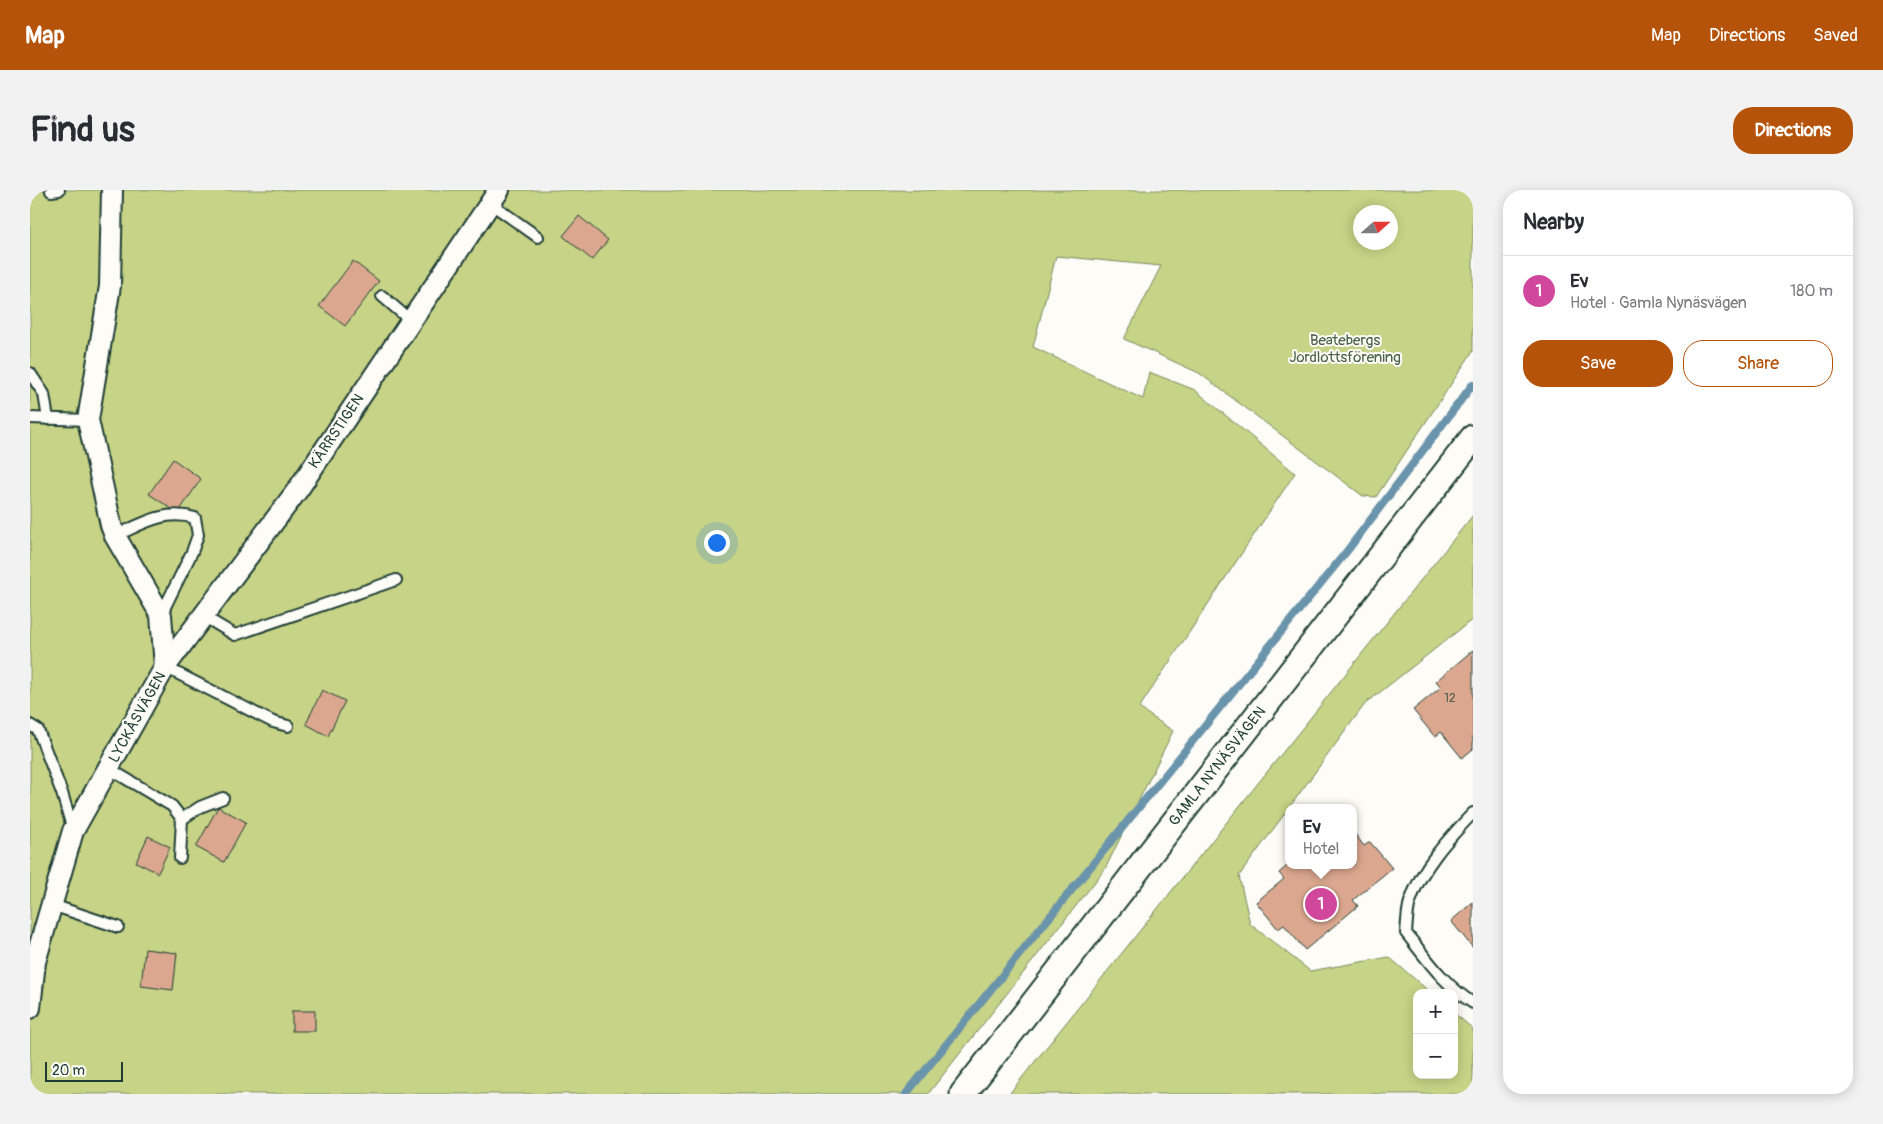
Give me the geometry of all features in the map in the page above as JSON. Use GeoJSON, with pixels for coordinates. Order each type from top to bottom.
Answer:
{"type":"FeatureCollection","features":[{"type":"Feature","properties":{"kind":"street","name":"LYCKÅSVÄGEN"},"geometry":{"type":"LineString","coordinates":[[30,1008],[35,962],[73,831],[165,666],[161,615],[115,536],[88,420],[110,286],[112,190]]}},
{"type":"Feature","properties":{"kind":"street","name":"KÄRRSTIGEN"},"geometry":{"type":"LineString","coordinates":[[165,666],[299,488],[495,196]]}},
{"type":"Feature","properties":{"kind":"street","name":"GAMLA NYNÄSVÄGEN"},"geometry":{"type":"LineString","coordinates":[[963,1094],[1473,438]]}},
{"type":"Feature","properties":{"kind":"lane"},"geometry":{"type":"LineString","coordinates":[[495,196],[538,237]]}},
{"type":"Feature","properties":{"kind":"lane"},"geometry":{"type":"LineString","coordinates":[[382,296],[411,321]]}},
{"type":"Feature","properties":{"kind":"lane"},"geometry":{"type":"LineString","coordinates":[[30,373],[44,394],[48,418]]}},
{"type":"Feature","properties":{"kind":"lane"},"geometry":{"type":"LineString","coordinates":[[30,418],[88,420]]}},
{"type":"Feature","properties":{"kind":"lane"},"geometry":{"type":"LineString","coordinates":[[115,536],[160,516],[182,514],[194,518],[198,536],[161,615]]}},
{"type":"Feature","properties":{"kind":"lane"},"geometry":{"type":"LineString","coordinates":[[203,616],[235,635],[396,580]]}},
{"type":"Feature","properties":{"kind":"lane"},"geometry":{"type":"LineString","coordinates":[[165,666],[272,722],[288,726]]}},
{"type":"Feature","properties":{"kind":"lane"},"geometry":{"type":"LineString","coordinates":[[30,725],[38,730],[62,793],[73,831]]}},
{"type":"Feature","properties":{"kind":"lane"},"geometry":{"type":"LineString","coordinates":[[108,768],[172,806],[182,819],[180,858]]}},
{"type":"Feature","properties":{"kind":"lane"},"geometry":{"type":"LineString","coordinates":[[182,819],[200,808],[223,798]]}},
{"type":"Feature","properties":{"kind":"lane"},"geometry":{"type":"LineString","coordinates":[[1473,813],[1420,877],[1409,903],[1406,933],[1435,970],[1465,998],[1473,1002]]}},
{"type":"Feature","properties":{"kind":"lane"},"geometry":{"type":"LineString","coordinates":[[52,905],[118,927]]}},
{"type":"Feature","properties":{"kind":"green space","name":"Beatebergs Jordlottsförening"},"geometry":{"type":"Polygon","coordinates":[[[30,190],[1473,190],[1473,351],[1376,497],[1363,496],[1199,373],[1124,339],[1161,266],[1056,256],[1033,347],[1143,399],[1149,372],[1195,390],[1295,473],[1139,708],[1173,731],[1105,869],[928,1094],[30,1094],[30,190]]]}},
{"type":"Feature","properties":{"kind":"green space"},"geometry":{"type":"Polygon","coordinates":[[[1473,515],[1473,619],[1365,704],[1292,804],[1285,804],[1285,813],[1239,876],[1250,924],[1310,971],[1389,957],[1426,989],[1413,989],[1413,1079],[1458,1079],[1458,1016],[1473,1029],[1473,1094],[1009,1094],[1473,515]]]}},
{"type":"Feature","properties":{"kind":"building"},"geometry":{"type":"Polygon","coordinates":[[[579,216],[608,240],[592,260],[563,236],[579,216]]]}},
{"type":"Feature","properties":{"kind":"building"},"geometry":{"type":"Polygon","coordinates":[[[353,261],[379,281],[345,326],[319,306],[353,261]]]}},
{"type":"Feature","properties":{"kind":"building"},"geometry":{"type":"Polygon","coordinates":[[[173,459],[201,479],[178,513],[149,494],[173,459]]]}},
{"type":"Feature","properties":{"kind":"building"},"geometry":{"type":"Polygon","coordinates":[[[1473,650],[1473,749],[1462,758],[1441,732],[1435,737],[1413,710],[1441,687],[1436,681],[1473,650]]]}},
{"type":"Feature","properties":{"kind":"building"},"geometry":{"type":"Polygon","coordinates":[[[322,690],[345,701],[328,736],[306,724],[322,690]]]}},
{"type":"Feature","properties":{"kind":"building"},"geometry":{"type":"Polygon","coordinates":[[[218,807],[246,822],[224,862],[196,847],[218,807]]]}},
{"type":"Feature","properties":{"kind":"building"},"geometry":{"type":"Polygon","coordinates":[[[148,836],[170,847],[158,873],[136,862],[148,836]]]}},
{"type":"Feature","properties":{"kind":"building"},"geometry":{"type":"Polygon","coordinates":[[[1357,837],[1364,846],[1370,842],[1392,868],[1353,900],[1358,906],[1305,950],[1284,925],[1278,929],[1256,902],[1284,879],[1279,873],[1285,868],[1357,869],[1357,837]]]}},
{"type":"Feature","properties":{"kind":"building"},"geometry":{"type":"Polygon","coordinates":[[[1473,902],[1473,948],[1451,921],[1473,902]]]}},
{"type":"Feature","properties":{"kind":"building"},"geometry":{"type":"Polygon","coordinates":[[[145,949],[177,953],[173,990],[141,986],[145,949]]]}},
{"type":"Feature","properties":{"kind":"building"},"geometry":{"type":"Polygon","coordinates":[[[292,1011],[315,1011],[315,1031],[292,1031],[292,1011]]]}},
{"type":"Feature","properties":{"kind":"waterway"},"geometry":{"type":"LineString","coordinates":[[906,1094],[1347,551],[1473,384]]}},
{"type":"Feature","properties":{"kind":"place","name":"Ev"},"geometry":{"type":"Point","coordinates":[1321,904]}}]}
